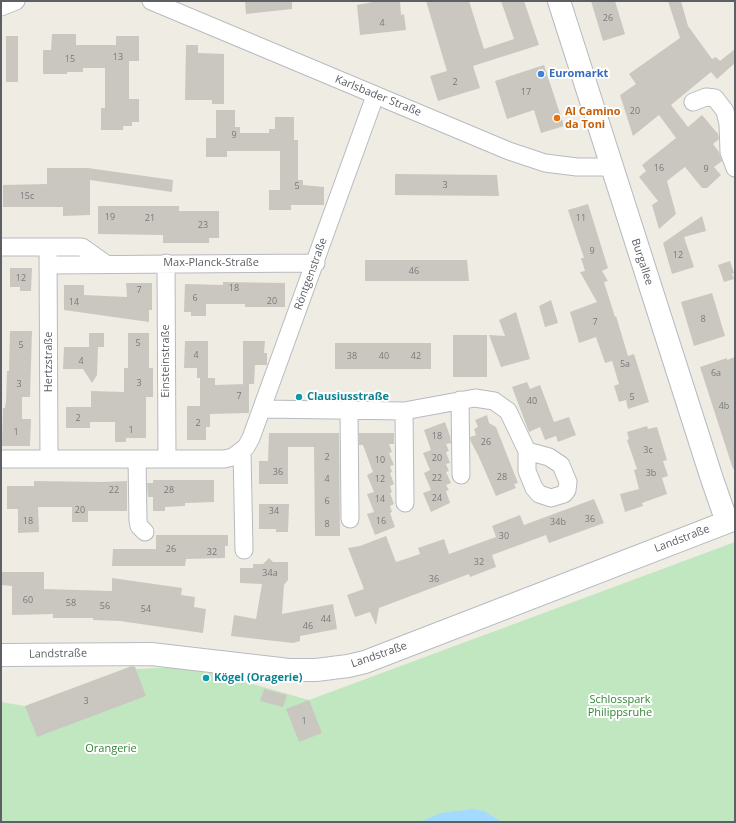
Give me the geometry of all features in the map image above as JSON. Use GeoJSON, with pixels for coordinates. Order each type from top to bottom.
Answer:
{"type":"FeatureCollection","features":[{"type":"Feature","properties":{"kind":"main road","name":"Burgallee"},"geometry":{"type":"LineString","coordinates":[[559,1],[712,479],[731,520]]}},
{"type":"Feature","properties":{"kind":"main road"},"geometry":{"type":"LineString","coordinates":[[712,479],[726,492],[735,495]]}},
{"type":"Feature","properties":{"kind":"main road","name":"Landstraße"},"geometry":{"type":"LineString","coordinates":[[1,655],[150,654],[273,669],[303,671],[348,666],[365,662],[731,520]]}},
{"type":"Feature","properties":{"kind":"street"},"geometry":{"type":"LineString","coordinates":[[1,7],[16,1]]}},
{"type":"Feature","properties":{"kind":"street","name":"Karlsbader Straße"},"geometry":{"type":"LineString","coordinates":[[151,1],[376,96],[534,160],[577,167],[612,167]]}},
{"type":"Feature","properties":{"kind":"street","name":"Röntgenstraße"},"geometry":{"type":"LineString","coordinates":[[242,450],[251,438],[262,409],[376,96]]}},
{"type":"Feature","properties":{"kind":"street"},"geometry":{"type":"LineString","coordinates":[[693,102],[706,97],[715,98],[725,111],[728,124],[729,152],[735,168]]}},
{"type":"Feature","properties":{"kind":"street"},"geometry":{"type":"LineString","coordinates":[[1,247],[82,247],[106,264]]}},
{"type":"Feature","properties":{"kind":"street"},"geometry":{"type":"LineString","coordinates":[[48,247],[48,265]]}},
{"type":"Feature","properties":{"kind":"street","name":"Einsteinstraße"},"geometry":{"type":"LineString","coordinates":[[166,263],[166,459]]}},
{"type":"Feature","properties":{"kind":"street","name":"Max-Planck-Straße"},"geometry":{"type":"LineString","coordinates":[[48,265],[316,263]]}},
{"type":"Feature","properties":{"kind":"street","name":"Hertzstraße"},"geometry":{"type":"LineString","coordinates":[[48,265],[49,459]]}},
{"type":"Feature","properties":{"kind":"street"},"geometry":{"type":"LineString","coordinates":[[262,409],[404,411],[460,400],[484,399],[500,404],[508,411],[527,451]]}},
{"type":"Feature","properties":{"kind":"street"},"geometry":{"type":"LineString","coordinates":[[460,400],[461,475]]}},
{"type":"Feature","properties":{"kind":"street"},"geometry":{"type":"LineString","coordinates":[[349,410],[350,519]]}},
{"type":"Feature","properties":{"kind":"street"},"geometry":{"type":"LineString","coordinates":[[404,411],[404,503]]}},
{"type":"Feature","properties":{"kind":"street"},"geometry":{"type":"LineString","coordinates":[[1,459],[224,459],[233,457],[242,450]]}},
{"type":"Feature","properties":{"kind":"street"},"geometry":{"type":"LineString","coordinates":[[242,450],[244,550]]}},
{"type":"Feature","properties":{"kind":"street"},"geometry":{"type":"LineString","coordinates":[[137,459],[138,520],[139,526],[145,532]]}},
{"type":"Feature","properties":{"kind":"green space","name":"Schlosspark Philippsruhe"},"geometry":{"type":"Polygon","coordinates":[[[735,542],[735,822],[1,822],[1,702],[25,706],[134,665],[136,669],[178,667],[210,672],[309,700],[735,542]]]}},
{"type":"Feature","properties":{"kind":"water"},"geometry":{"type":"Polygon","coordinates":[[[472,809],[484,811],[502,822],[420,822],[441,813],[472,809]]]}},
{"type":"Feature","properties":{"kind":"building"},"geometry":{"type":"Polygon","coordinates":[[[245,1],[292,1],[292,9],[246,14],[245,1]]]}},
{"type":"Feature","properties":{"kind":"building"},"geometry":{"type":"Polygon","coordinates":[[[378,1],[400,1],[401,15],[404,14],[406,30],[360,35],[357,5],[378,1]]]}},
{"type":"Feature","properties":{"kind":"building"},"geometry":{"type":"Polygon","coordinates":[[[426,1],[469,1],[484,49],[514,39],[501,1],[524,1],[539,45],[473,66],[480,88],[438,101],[430,76],[447,71],[426,1]]]}},
{"type":"Feature","properties":{"kind":"building"},"geometry":{"type":"Polygon","coordinates":[[[591,1],[615,1],[625,34],[603,41],[591,1]]]}},
{"type":"Feature","properties":{"kind":"building"},"geometry":{"type":"Polygon","coordinates":[[[668,1],[681,1],[688,26],[712,59],[716,57],[720,61],[735,49],[735,63],[717,79],[711,72],[671,105],[688,127],[702,115],[718,134],[719,139],[713,144],[719,152],[722,161],[714,167],[721,175],[707,188],[702,188],[685,167],[667,181],[676,214],[659,229],[652,205],[658,201],[639,177],[646,171],[642,165],[676,138],[659,115],[633,136],[620,95],[636,84],[629,74],[680,38],[668,1]]]}},
{"type":"Feature","properties":{"kind":"building"},"geometry":{"type":"Polygon","coordinates":[[[52,34],[76,34],[76,45],[116,45],[116,36],[139,36],[139,61],[129,61],[129,99],[139,99],[139,122],[132,122],[132,126],[123,126],[123,130],[101,130],[101,108],[105,108],[105,68],[83,68],[83,72],[67,72],[67,74],[43,74],[43,50],[51,50],[52,34]]]}},
{"type":"Feature","properties":{"kind":"building"},"geometry":{"type":"Polygon","coordinates":[[[6,36],[18,36],[18,82],[6,82],[6,36]]]}},
{"type":"Feature","properties":{"kind":"building"},"geometry":{"type":"Polygon","coordinates":[[[186,45],[198,45],[198,53],[224,54],[224,104],[212,104],[212,100],[185,100],[186,45]]]}},
{"type":"Feature","properties":{"kind":"building"},"geometry":{"type":"Polygon","coordinates":[[[544,65],[564,126],[541,133],[534,110],[507,119],[495,81],[544,65]]]}},
{"type":"Feature","properties":{"kind":"building"},"geometry":{"type":"Polygon","coordinates":[[[216,110],[235,110],[235,127],[240,127],[240,133],[269,133],[269,129],[275,129],[275,117],[294,117],[294,140],[298,140],[298,180],[303,180],[303,185],[324,187],[324,205],[291,205],[291,210],[269,210],[269,190],[280,190],[280,151],[227,151],[227,157],[206,157],[206,138],[216,138],[216,110]]]}},
{"type":"Feature","properties":{"kind":"building"},"geometry":{"type":"Polygon","coordinates":[[[47,168],[88,168],[173,180],[172,192],[90,180],[90,215],[63,216],[63,207],[3,207],[3,185],[47,184],[47,168]]]}},
{"type":"Feature","properties":{"kind":"building"},"geometry":{"type":"Polygon","coordinates":[[[395,174],[497,175],[499,196],[395,195],[395,174]]]}},
{"type":"Feature","properties":{"kind":"building"},"geometry":{"type":"Polygon","coordinates":[[[588,204],[608,268],[602,271],[608,281],[604,282],[628,356],[634,354],[649,402],[628,409],[626,400],[619,402],[614,386],[619,384],[612,361],[605,363],[596,337],[579,343],[570,312],[597,302],[580,272],[585,271],[581,258],[584,258],[568,210],[588,204]]]}},
{"type":"Feature","properties":{"kind":"building"},"geometry":{"type":"Polygon","coordinates":[[[98,206],[179,206],[179,211],[219,211],[219,238],[209,238],[209,243],[163,243],[163,235],[98,234],[98,206]]]}},
{"type":"Feature","properties":{"kind":"building"},"geometry":{"type":"Polygon","coordinates":[[[702,216],[706,231],[684,237],[694,267],[672,274],[663,243],[702,216]]]}},
{"type":"Feature","properties":{"kind":"building"},"geometry":{"type":"Polygon","coordinates":[[[365,260],[467,260],[469,281],[365,281],[365,260]]]}},
{"type":"Feature","properties":{"kind":"building"},"geometry":{"type":"Polygon","coordinates":[[[730,261],[734,273],[732,274],[734,279],[724,282],[718,265],[730,261]]]}},
{"type":"Feature","properties":{"kind":"building"},"geometry":{"type":"Polygon","coordinates":[[[10,268],[32,268],[31,291],[20,291],[20,287],[10,287],[10,268]]]}},
{"type":"Feature","properties":{"kind":"building"},"geometry":{"type":"Polygon","coordinates":[[[223,282],[285,283],[285,307],[245,307],[245,304],[206,304],[206,316],[191,316],[191,312],[184,312],[185,284],[223,285],[223,282]]]}},
{"type":"Feature","properties":{"kind":"building"},"geometry":{"type":"Polygon","coordinates":[[[126,283],[152,283],[152,310],[149,310],[149,322],[64,310],[64,285],[84,285],[84,295],[127,297],[126,283]]]}},
{"type":"Feature","properties":{"kind":"building"},"geometry":{"type":"Polygon","coordinates":[[[712,293],[725,336],[694,346],[681,302],[712,293]]]}},
{"type":"Feature","properties":{"kind":"building"},"geometry":{"type":"Polygon","coordinates":[[[551,300],[558,323],[545,327],[539,306],[551,300]]]}},
{"type":"Feature","properties":{"kind":"building"},"geometry":{"type":"Polygon","coordinates":[[[516,312],[530,359],[501,367],[489,335],[505,336],[499,320],[516,312]]]}},
{"type":"Feature","properties":{"kind":"building"},"geometry":{"type":"Polygon","coordinates":[[[10,331],[32,331],[30,397],[22,397],[22,419],[31,419],[30,446],[2,446],[3,408],[5,408],[6,401],[7,371],[9,371],[10,331]]]}},
{"type":"Feature","properties":{"kind":"building"},"geometry":{"type":"Polygon","coordinates":[[[89,333],[104,333],[104,347],[89,347],[89,333]]]}},
{"type":"Feature","properties":{"kind":"building"},"geometry":{"type":"Polygon","coordinates":[[[128,333],[149,333],[149,368],[153,368],[153,397],[146,397],[146,438],[126,438],[126,442],[115,442],[115,422],[90,422],[90,428],[66,428],[66,407],[91,407],[91,391],[124,392],[124,368],[128,368],[128,333]]]}},
{"type":"Feature","properties":{"kind":"building"},"geometry":{"type":"Polygon","coordinates":[[[453,335],[487,335],[487,377],[453,377],[453,335]]]}},
{"type":"Feature","properties":{"kind":"building"},"geometry":{"type":"Polygon","coordinates":[[[185,341],[208,341],[208,378],[197,378],[197,368],[184,368],[185,341]]]}},
{"type":"Feature","properties":{"kind":"building"},"geometry":{"type":"Polygon","coordinates":[[[243,341],[265,341],[264,353],[267,353],[267,365],[255,365],[254,384],[249,384],[249,413],[210,414],[210,427],[206,427],[206,440],[187,440],[187,406],[200,406],[200,378],[215,378],[215,385],[246,384],[243,384],[243,341]]]}},
{"type":"Feature","properties":{"kind":"building"},"geometry":{"type":"Polygon","coordinates":[[[335,343],[431,343],[431,369],[335,369],[335,343]]]}},
{"type":"Feature","properties":{"kind":"building"},"geometry":{"type":"Polygon","coordinates":[[[64,347],[98,347],[97,375],[92,383],[83,369],[63,369],[64,347]]]}},
{"type":"Feature","properties":{"kind":"building"},"geometry":{"type":"Polygon","coordinates":[[[735,357],[735,468],[733,469],[700,367],[727,358],[727,360],[735,357]]]}},
{"type":"Feature","properties":{"kind":"building"},"geometry":{"type":"Polygon","coordinates":[[[527,382],[530,389],[540,385],[554,422],[569,417],[576,435],[558,442],[556,436],[545,440],[540,427],[529,432],[512,387],[527,382]]]}},
{"type":"Feature","properties":{"kind":"building"},"geometry":{"type":"Polygon","coordinates":[[[487,415],[489,423],[496,427],[518,483],[514,484],[516,488],[496,496],[470,437],[476,435],[474,429],[478,427],[475,420],[487,415]]]}},
{"type":"Feature","properties":{"kind":"building"},"geometry":{"type":"Polygon","coordinates":[[[445,422],[451,443],[446,444],[449,451],[446,452],[450,463],[446,464],[449,471],[446,472],[451,483],[446,485],[449,490],[446,491],[450,503],[431,512],[423,493],[431,490],[424,473],[430,470],[423,453],[431,450],[424,430],[445,422]]]}},
{"type":"Feature","properties":{"kind":"building"},"geometry":{"type":"Polygon","coordinates":[[[647,426],[648,429],[657,427],[667,460],[663,461],[668,476],[662,478],[667,494],[642,503],[643,506],[625,512],[620,494],[639,489],[634,470],[637,469],[627,440],[629,439],[627,432],[647,426]]]}},
{"type":"Feature","properties":{"kind":"building"},"geometry":{"type":"Polygon","coordinates":[[[269,433],[339,433],[340,536],[315,536],[314,447],[288,447],[288,484],[259,484],[259,461],[268,461],[269,433]]]}},
{"type":"Feature","properties":{"kind":"building"},"geometry":{"type":"Polygon","coordinates":[[[359,433],[394,433],[394,444],[389,444],[392,452],[389,453],[394,465],[390,466],[392,472],[390,473],[394,484],[390,486],[392,492],[390,493],[394,504],[390,506],[392,512],[390,513],[395,527],[375,535],[367,514],[374,512],[367,494],[374,492],[367,475],[373,472],[363,445],[359,445],[359,433]]]}},
{"type":"Feature","properties":{"kind":"building"},"geometry":{"type":"Polygon","coordinates":[[[153,480],[214,480],[214,502],[185,503],[185,506],[165,507],[165,511],[153,511],[153,497],[148,497],[147,483],[153,483],[153,480]]]}},
{"type":"Feature","properties":{"kind":"building"},"geometry":{"type":"Polygon","coordinates":[[[34,481],[127,481],[127,511],[88,511],[88,522],[72,522],[72,507],[38,507],[39,532],[18,533],[18,509],[7,509],[7,486],[34,486],[34,481]]]}},
{"type":"Feature","properties":{"kind":"building"},"geometry":{"type":"Polygon","coordinates":[[[594,499],[604,523],[549,543],[546,535],[492,555],[496,567],[470,577],[469,574],[379,608],[376,625],[370,612],[355,617],[347,595],[364,589],[348,548],[360,546],[386,536],[396,562],[420,554],[418,548],[444,539],[449,554],[496,537],[492,526],[520,515],[524,525],[594,499]]]}},
{"type":"Feature","properties":{"kind":"building"},"geometry":{"type":"Polygon","coordinates":[[[259,504],[289,504],[288,532],[276,532],[276,529],[259,529],[259,504]]]}},
{"type":"Feature","properties":{"kind":"building"},"geometry":{"type":"Polygon","coordinates":[[[156,535],[228,535],[228,546],[225,546],[225,558],[186,559],[185,566],[112,566],[113,549],[156,549],[156,535]]]}},
{"type":"Feature","properties":{"kind":"building"},"geometry":{"type":"Polygon","coordinates":[[[269,558],[273,562],[288,562],[288,580],[284,585],[282,614],[333,604],[337,629],[300,636],[300,641],[293,643],[231,636],[234,615],[256,619],[262,584],[240,583],[240,568],[253,568],[253,564],[263,564],[269,558]]]}},
{"type":"Feature","properties":{"kind":"building"},"geometry":{"type":"Polygon","coordinates":[[[1,572],[44,572],[44,589],[112,591],[112,578],[182,588],[181,595],[195,597],[194,607],[206,609],[203,633],[120,621],[93,620],[93,618],[53,618],[53,614],[12,615],[12,586],[1,585],[1,572]]]}},
{"type":"Feature","properties":{"kind":"building","name":"Orangerie"},"geometry":{"type":"Polygon","coordinates":[[[130,667],[135,667],[146,696],[37,737],[25,706],[130,667]]]}},
{"type":"Feature","properties":{"kind":"building"},"geometry":{"type":"Polygon","coordinates":[[[264,689],[287,695],[283,707],[260,701],[264,689]]]}},
{"type":"Feature","properties":{"kind":"building"},"geometry":{"type":"Polygon","coordinates":[[[309,700],[322,733],[299,742],[286,709],[309,700]]]}},
{"type":"Feature","properties":{"kind":"place","name":"Euromarkt"},"geometry":{"type":"Point","coordinates":[541,74]}},
{"type":"Feature","properties":{"kind":"place","name":"Al Camino da Toni"},"geometry":{"type":"Point","coordinates":[557,118]}},
{"type":"Feature","properties":{"kind":"place","name":"Clausiusstraße"},"geometry":{"type":"Point","coordinates":[299,397]}},
{"type":"Feature","properties":{"kind":"place","name":"Kögel (Oragerie)"},"geometry":{"type":"Point","coordinates":[206,678]}}]}
